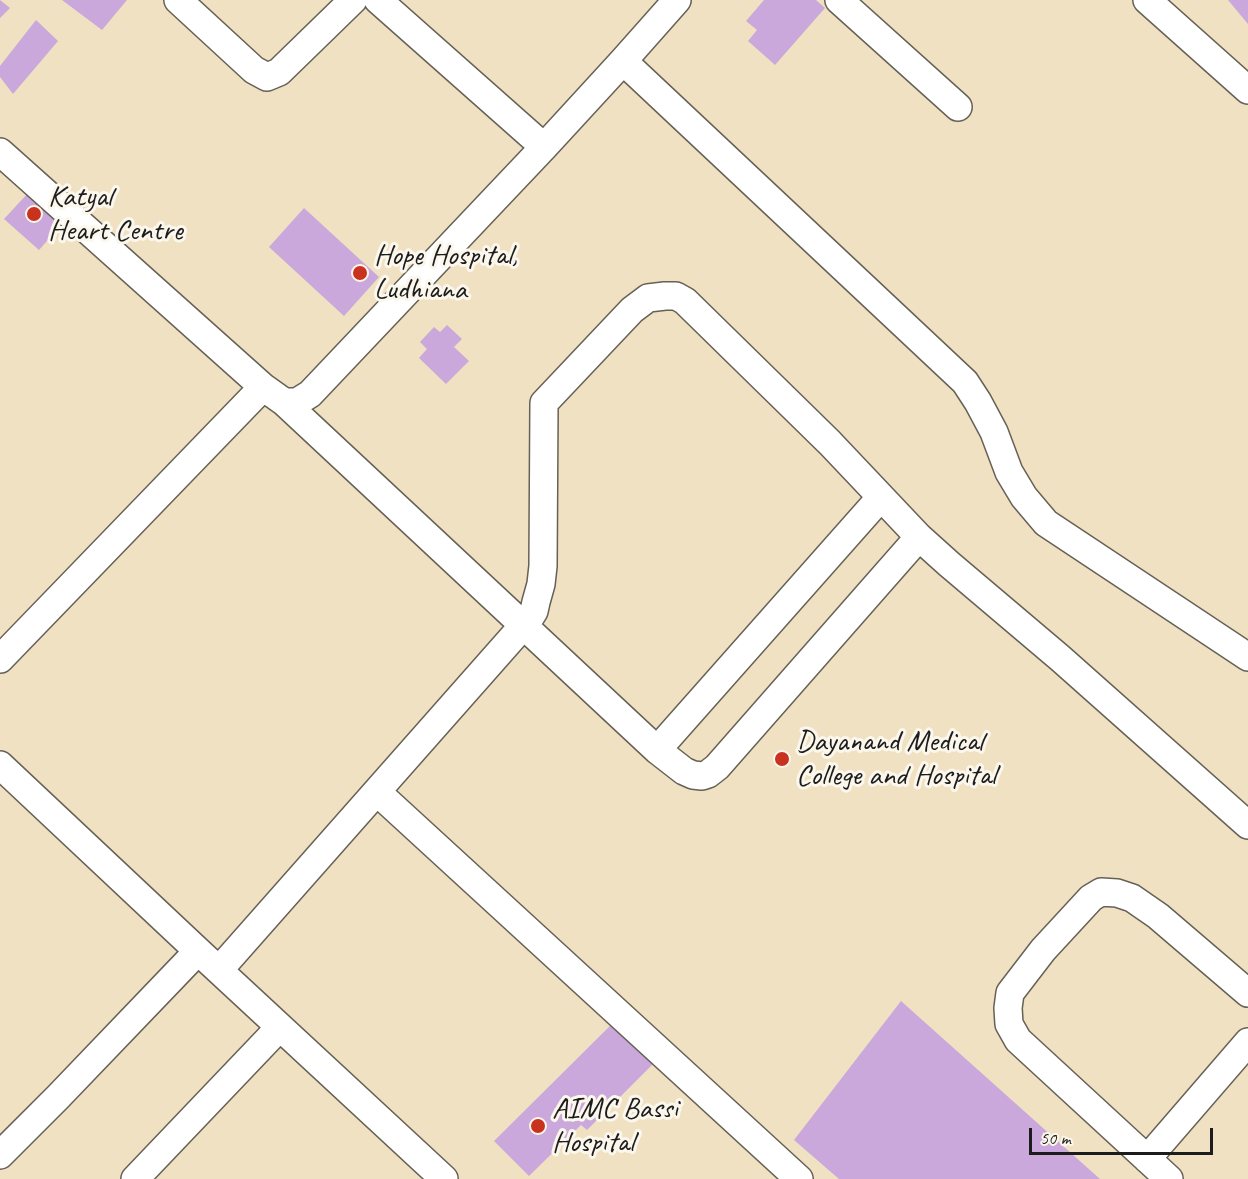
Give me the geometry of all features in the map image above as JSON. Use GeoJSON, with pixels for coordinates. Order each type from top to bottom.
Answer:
{"type":"FeatureCollection","features":[{"type":"Feature","properties":{"kind":"street"},"geometry":{"type":"LineString","coordinates":[[178,0],[254,70],[267,77],[279,72],[353,0]]}},
{"type":"Feature","properties":{"kind":"street"},"geometry":{"type":"LineString","coordinates":[[378,0],[544,147]]}},
{"type":"Feature","properties":{"kind":"street"},"geometry":{"type":"LineString","coordinates":[[274,395],[297,402],[310,394],[544,147],[677,0]]}},
{"type":"Feature","properties":{"kind":"street"},"geometry":{"type":"LineString","coordinates":[[839,0],[958,107]]}},
{"type":"Feature","properties":{"kind":"street"},"geometry":{"type":"LineString","coordinates":[[1147,0],[1248,89]]}},
{"type":"Feature","properties":{"kind":"street"},"geometry":{"type":"LineString","coordinates":[[623,61],[965,382],[994,432],[1009,472],[1024,497],[1046,523],[1248,657]]}},
{"type":"Feature","properties":{"kind":"street"},"geometry":{"type":"LineString","coordinates":[[0,152],[274,395],[657,750],[684,771],[693,775],[702,776],[717,767],[919,537]]}},
{"type":"Feature","properties":{"kind":"street"},"geometry":{"type":"LineString","coordinates":[[219,970],[524,626],[534,611],[543,566],[544,403],[632,310],[648,298],[676,296],[685,301],[830,443],[919,537],[1069,665],[1248,825]]}},
{"type":"Feature","properties":{"kind":"street"},"geometry":{"type":"LineString","coordinates":[[0,659],[274,395]]}},
{"type":"Feature","properties":{"kind":"street"},"geometry":{"type":"LineString","coordinates":[[657,750],[881,497]]}},
{"type":"Feature","properties":{"kind":"street"},"geometry":{"type":"LineString","coordinates":[[0,765],[444,1179]]}},
{"type":"Feature","properties":{"kind":"street"},"geometry":{"type":"LineString","coordinates":[[377,792],[799,1179]]}},
{"type":"Feature","properties":{"kind":"street"},"geometry":{"type":"LineString","coordinates":[[1169,1179],[1018,1040],[1009,1024],[1010,993],[1043,950],[1091,898],[1101,892],[1117,892],[1132,898],[1158,916],[1248,993]]}},
{"type":"Feature","properties":{"kind":"street"},"geometry":{"type":"LineString","coordinates":[[0,1155],[198,951]]}},
{"type":"Feature","properties":{"kind":"street"},"geometry":{"type":"LineString","coordinates":[[135,1179],[280,1027]]}},
{"type":"Feature","properties":{"kind":"street"},"geometry":{"type":"LineString","coordinates":[[1147,1158],[1248,1042]]}},
{"type":"Feature","properties":{"kind":"building"},"geometry":{"type":"Polygon","coordinates":[[[0,0],[10,8],[0,18],[0,0]]]}},
{"type":"Feature","properties":{"kind":"building"},"geometry":{"type":"Polygon","coordinates":[[[62,0],[127,0],[102,30],[62,0]]]}},
{"type":"Feature","properties":{"kind":"building"},"geometry":{"type":"Polygon","coordinates":[[[764,0],[816,0],[825,8],[775,65],[748,41],[757,30],[746,21],[764,0]]]}},
{"type":"Feature","properties":{"kind":"building"},"geometry":{"type":"Polygon","coordinates":[[[1228,0],[1248,0],[1248,24],[1228,0]]]}},
{"type":"Feature","properties":{"kind":"building"},"geometry":{"type":"Polygon","coordinates":[[[36,20],[58,41],[13,94],[0,77],[0,66],[36,20]]]}},
{"type":"Feature","properties":{"kind":"building"},"geometry":{"type":"Polygon","coordinates":[[[29,192],[63,223],[39,250],[4,219],[29,192]]]}},
{"type":"Feature","properties":{"kind":"building"},"geometry":{"type":"Polygon","coordinates":[[[304,208],[379,277],[344,316],[269,247],[304,208]]]}},
{"type":"Feature","properties":{"kind":"building"},"geometry":{"type":"Polygon","coordinates":[[[447,325],[462,339],[454,347],[469,361],[446,384],[419,358],[427,349],[420,342],[434,327],[440,332],[447,325]]]}},
{"type":"Feature","properties":{"kind":"building"},"geometry":{"type":"Polygon","coordinates":[[[901,1001],[1100,1179],[839,1179],[794,1140],[901,1001]]]}},
{"type":"Feature","properties":{"kind":"building"},"geometry":{"type":"Polygon","coordinates":[[[618,1018],[658,1059],[587,1130],[581,1125],[529,1176],[494,1141],[618,1018]]]}},
{"type":"Feature","properties":{"kind":"place","name":"Katyal Heart Centre"},"geometry":{"type":"Point","coordinates":[34,214]}},
{"type":"Feature","properties":{"kind":"place","name":"Hope Hospital, Ludhiana"},"geometry":{"type":"Point","coordinates":[360,273]}},
{"type":"Feature","properties":{"kind":"place","name":"Dayanand Medical College and Hospital"},"geometry":{"type":"Point","coordinates":[782,759]}},
{"type":"Feature","properties":{"kind":"place","name":"AIMC Bassi Hospital"},"geometry":{"type":"Point","coordinates":[538,1126]}}]}
